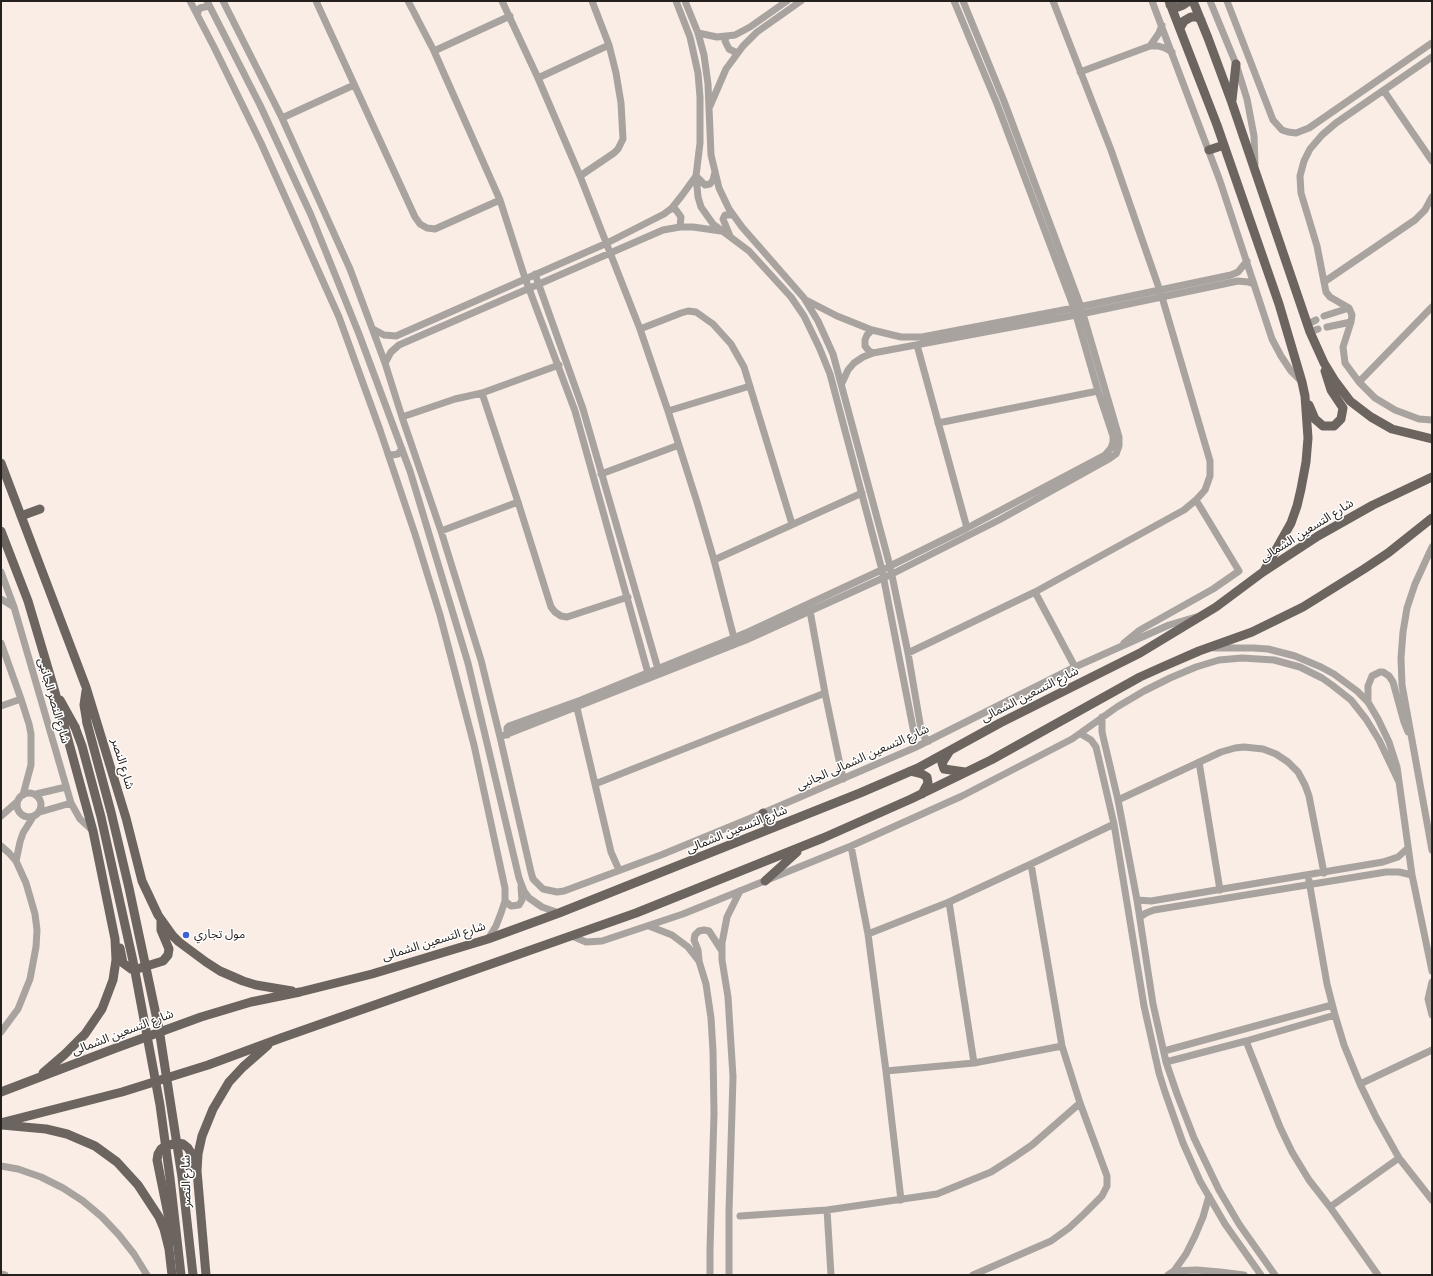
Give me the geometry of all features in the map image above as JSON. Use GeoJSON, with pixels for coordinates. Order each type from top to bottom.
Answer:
{"type":"FeatureCollection","features":[{"type":"Feature","properties":{"kind":"main road"},"geometry":{"type":"LineString","coordinates":[[1169,3],[1178,7],[1189,1]]}},
{"type":"Feature","properties":{"kind":"main road"},"geometry":{"type":"LineString","coordinates":[[1193,1],[1232,103],[1255,172],[1313,326],[1328,382],[1343,408],[1343,416],[1340,422],[1330,427],[1320,425],[1315,419],[1305,396]]}},
{"type":"Feature","properties":{"kind":"main road"},"geometry":{"type":"LineString","coordinates":[[1169,3],[1180,28],[1224,145],[1279,304],[1305,396],[1308,424],[1306,462],[1299,500],[1291,523],[1263,572]]}},
{"type":"Feature","properties":{"kind":"main road"},"geometry":{"type":"LineString","coordinates":[[1180,28],[1184,21],[1191,17],[1197,17],[1201,20]]}},
{"type":"Feature","properties":{"kind":"main road"},"geometry":{"type":"LineString","coordinates":[[1232,103],[1236,64]]}},
{"type":"Feature","properties":{"kind":"main road"},"geometry":{"type":"LineString","coordinates":[[1209,150],[1224,145]]}},
{"type":"Feature","properties":{"kind":"main road"},"geometry":{"type":"LineString","coordinates":[[1324,363],[1334,381],[1350,400],[1371,417],[1392,428],[1432,439]]}},
{"type":"Feature","properties":{"kind":"main road","name":"شارع النصر"},"geometry":{"type":"LineString","coordinates":[[1,463],[86,687],[126,818],[142,881],[161,920],[172,936],[220,971],[256,985],[300,992]]}},
{"type":"Feature","properties":{"kind":"main road","name":"شارع التسعين الشمالى"},"geometry":{"type":"LineString","coordinates":[[1,1092],[187,1021],[251,1002],[300,992],[376,972],[488,939],[559,913],[860,794],[910,771],[1000,723],[1124,661],[1204,615],[1263,572],[1333,527],[1373,505],[1432,477]]}},
{"type":"Feature","properties":{"kind":"main road"},"geometry":{"type":"LineString","coordinates":[[21,516],[40,509]]}},
{"type":"Feature","properties":{"kind":"main road"},"geometry":{"type":"LineString","coordinates":[[1,1124],[166,1079],[208,1065],[636,913],[801,847],[922,794],[967,772],[1048,729],[1140,677],[1180,658],[1268,625],[1316,600],[1388,552],[1432,518]]}},
{"type":"Feature","properties":{"kind":"main road"},"geometry":{"type":"LineString","coordinates":[[1,531],[28,601],[55,692],[93,831],[116,949],[115,970],[110,990],[102,1009],[86,1034],[35,1080]]}},
{"type":"Feature","properties":{"kind":"main road"},"geometry":{"type":"LineString","coordinates":[[86,687],[84,705],[87,723],[111,812],[129,888],[159,1029],[182,1177],[193,1275]]}},
{"type":"Feature","properties":{"kind":"main road"},"geometry":{"type":"LineString","coordinates":[[55,692],[66,709],[82,746],[134,961],[160,1105],[181,1275]]}},
{"type":"Feature","properties":{"kind":"main road"},"geometry":{"type":"LineString","coordinates":[[950,750],[942,764],[943,768],[946,770],[967,772]]}},
{"type":"Feature","properties":{"kind":"main road"},"geometry":{"type":"LineString","coordinates":[[910,771],[925,775],[927,777],[928,783],[922,794]]}},
{"type":"Feature","properties":{"kind":"main road"},"geometry":{"type":"LineString","coordinates":[[763,813],[770,829]]}},
{"type":"Feature","properties":{"kind":"main road"},"geometry":{"type":"LineString","coordinates":[[765,881],[801,847]]}},
{"type":"Feature","properties":{"kind":"main road"},"geometry":{"type":"LineString","coordinates":[[113,928],[118,936],[123,963],[128,967],[137,969],[160,962],[168,955],[169,945],[160,930],[161,920]]}},
{"type":"Feature","properties":{"kind":"main road","name":"شارع النصر"},"geometry":{"type":"LineString","coordinates":[[206,1275],[197,1180],[197,1162],[200,1140],[206,1122],[229,1082],[243,1067],[274,1041]]}},
{"type":"Feature","properties":{"kind":"main road"},"geometry":{"type":"LineString","coordinates":[[1,1124],[57,1131],[78,1138],[102,1151],[117,1162],[146,1195],[164,1229],[169,1249],[172,1275]]}},
{"type":"Feature","properties":{"kind":"main road"},"geometry":{"type":"LineString","coordinates":[[169,1249],[172,1235],[158,1160],[158,1154],[161,1149],[165,1146],[178,1143],[183,1144],[188,1148],[191,1153],[194,1174],[197,1180]]}},
{"type":"Feature","properties":{"kind":"street"},"geometry":{"type":"LineString","coordinates":[[190,1],[261,143],[339,317],[396,475],[415,534],[440,616],[474,745],[503,881],[505,901],[496,926],[488,939]]}},
{"type":"Feature","properties":{"kind":"street"},"geometry":{"type":"LineString","coordinates":[[223,1],[282,118],[350,269],[373,329],[442,531],[504,736]]}},
{"type":"Feature","properties":{"kind":"street"},"geometry":{"type":"LineString","coordinates":[[316,1],[415,217],[420,224],[427,228],[435,229],[500,200]]}},
{"type":"Feature","properties":{"kind":"street"},"geometry":{"type":"LineString","coordinates":[[408,1],[434,51],[500,200],[525,278],[559,365],[575,411],[648,673]]}},
{"type":"Feature","properties":{"kind":"street"},"geometry":{"type":"LineString","coordinates":[[502,1],[538,78],[580,176],[640,329],[679,445],[714,560],[734,638]]}},
{"type":"Feature","properties":{"kind":"street"},"geometry":{"type":"LineString","coordinates":[[580,176],[614,153],[618,149],[623,139],[621,103],[616,73],[609,45],[592,1]]}},
{"type":"Feature","properties":{"kind":"street"},"geometry":{"type":"LineString","coordinates":[[676,1],[692,43],[698,73],[700,97],[700,143],[696,186],[701,207],[706,216],[721,231],[749,251],[791,297],[809,326],[830,374],[884,578],[914,733],[914,748]]}},
{"type":"Feature","properties":{"kind":"street"},"geometry":{"type":"LineString","coordinates":[[685,1],[698,33],[707,69],[711,155],[722,193],[733,215],[742,228],[804,298],[818,321],[833,354],[892,574],[921,729],[925,738],[929,741]]}},
{"type":"Feature","properties":{"kind":"street"},"geometry":{"type":"LineString","coordinates":[[698,33],[717,37],[726,37],[743,32],[777,4],[787,1]]}},
{"type":"Feature","properties":{"kind":"street"},"geometry":{"type":"LineString","coordinates":[[709,110],[722,78],[737,53],[757,32],[801,1]]}},
{"type":"Feature","properties":{"kind":"street"},"geometry":{"type":"LineString","coordinates":[[954,1],[1000,103]]}},
{"type":"Feature","properties":{"kind":"street"},"geometry":{"type":"LineString","coordinates":[[504,736],[509,726],[581,700],[658,669],[746,640],[884,578],[999,520],[1116,454],[1119,446],[1119,437],[1079,311],[963,1]]}},
{"type":"Feature","properties":{"kind":"street"},"geometry":{"type":"LineString","coordinates":[[908,653],[1035,592],[1184,510],[1205,490],[1210,476],[1210,461],[1161,294],[1111,150],[1053,1]]}},
{"type":"Feature","properties":{"kind":"street"},"geometry":{"type":"LineString","coordinates":[[1152,1],[1209,150],[1272,339],[1280,356],[1291,371],[1302,382]]}},
{"type":"Feature","properties":{"kind":"street"},"geometry":{"type":"LineString","coordinates":[[1210,1],[1236,64],[1247,99],[1254,136],[1255,172]]}},
{"type":"Feature","properties":{"kind":"street"},"geometry":{"type":"LineString","coordinates":[[1227,1],[1273,120],[1282,130],[1288,132],[1296,133],[1309,128],[1432,43]]}},
{"type":"Feature","properties":{"kind":"street"},"geometry":{"type":"LineString","coordinates":[[197,14],[200,8],[208,4],[260,105],[311,215],[359,334],[410,471],[468,663],[519,878],[522,897],[521,903],[514,907],[505,901]]}},
{"type":"Feature","properties":{"kind":"street"},"geometry":{"type":"LineString","coordinates":[[434,51],[510,16]]}},
{"type":"Feature","properties":{"kind":"street"},"geometry":{"type":"LineString","coordinates":[[1150,46],[1159,33],[1162,25]]}},
{"type":"Feature","properties":{"kind":"street"},"geometry":{"type":"LineString","coordinates":[[726,37],[725,41],[729,49],[737,53]]}},
{"type":"Feature","properties":{"kind":"street"},"geometry":{"type":"LineString","coordinates":[[538,78],[609,45]]}},
{"type":"Feature","properties":{"kind":"street"},"geometry":{"type":"LineString","coordinates":[[1080,72],[1150,46],[1166,48],[1172,52]]}},
{"type":"Feature","properties":{"kind":"street"},"geometry":{"type":"LineString","coordinates":[[1432,57],[1336,123],[1322,135],[1310,148],[1304,161],[1300,176],[1302,193],[1317,246],[1325,288],[1328,295],[1349,308],[1352,315],[1352,322],[1343,347],[1345,363],[1359,382],[1376,398],[1395,410],[1419,419],[1432,420]]}},
{"type":"Feature","properties":{"kind":"street"},"geometry":{"type":"LineString","coordinates":[[282,118],[354,85]]}},
{"type":"Feature","properties":{"kind":"street"},"geometry":{"type":"LineString","coordinates":[[1384,91],[1432,161]]}},
{"type":"Feature","properties":{"kind":"street"},"geometry":{"type":"LineString","coordinates":[[696,176],[703,183],[708,185],[712,183],[715,172]]}},
{"type":"Feature","properties":{"kind":"street"},"geometry":{"type":"LineString","coordinates":[[373,329],[384,335],[396,336],[607,243],[657,218],[672,208],[696,176]]}},
{"type":"Feature","properties":{"kind":"street"},"geometry":{"type":"LineString","coordinates":[[1324,282],[1415,220],[1425,210],[1432,197]]}},
{"type":"Feature","properties":{"kind":"street"},"geometry":{"type":"LineString","coordinates":[[672,208],[676,210],[681,217],[680,227]]}},
{"type":"Feature","properties":{"kind":"street"},"geometry":{"type":"LineString","coordinates":[[311,215],[323,209]]}},
{"type":"Feature","properties":{"kind":"street"},"geometry":{"type":"LineString","coordinates":[[730,237],[723,219],[725,215],[733,215]]}},
{"type":"Feature","properties":{"kind":"street"},"geometry":{"type":"LineString","coordinates":[[385,363],[391,352],[399,345],[663,230],[680,227],[693,227],[721,231]]}},
{"type":"Feature","properties":{"kind":"street"},"geometry":{"type":"LineString","coordinates":[[1161,294],[1231,275],[1238,272],[1247,261]]}},
{"type":"Feature","properties":{"kind":"street"},"geometry":{"type":"LineString","coordinates":[[535,274],[583,409],[658,669]]}},
{"type":"Feature","properties":{"kind":"street"},"geometry":{"type":"LineString","coordinates":[[842,383],[848,370],[854,363],[863,357],[873,354],[939,342],[1161,294],[1238,281],[1254,284]]}},
{"type":"Feature","properties":{"kind":"street"},"geometry":{"type":"LineString","coordinates":[[804,298],[837,316],[872,330],[901,336],[922,337],[1079,311]]}},
{"type":"Feature","properties":{"kind":"street"},"geometry":{"type":"LineString","coordinates":[[1359,382],[1432,307]]}},
{"type":"Feature","properties":{"kind":"street"},"geometry":{"type":"LineString","coordinates":[[1324,316],[1349,308]]}},
{"type":"Feature","properties":{"kind":"street"},"geometry":{"type":"LineString","coordinates":[[640,329],[681,313],[688,311],[696,312],[713,324],[731,344],[744,367],[792,524]]}},
{"type":"Feature","properties":{"kind":"street"},"geometry":{"type":"LineString","coordinates":[[504,736],[576,708],[697,656],[882,570],[967,528],[1110,451],[1112,436],[1098,391],[1079,311]]}},
{"type":"Feature","properties":{"kind":"street"},"geometry":{"type":"LineString","coordinates":[[1327,327],[1352,322]]}},
{"type":"Feature","properties":{"kind":"street"},"geometry":{"type":"LineString","coordinates":[[872,330],[867,335],[865,346],[873,354]]}},
{"type":"Feature","properties":{"kind":"street"},"geometry":{"type":"LineString","coordinates":[[916,345],[967,528]]}},
{"type":"Feature","properties":{"kind":"street"},"geometry":{"type":"LineString","coordinates":[[402,417],[455,398],[482,393],[559,365]]}},
{"type":"Feature","properties":{"kind":"street"},"geometry":{"type":"LineString","coordinates":[[668,411],[750,386]]}},
{"type":"Feature","properties":{"kind":"street"},"geometry":{"type":"LineString","coordinates":[[938,423],[1098,391]]}},
{"type":"Feature","properties":{"kind":"street"},"geometry":{"type":"LineString","coordinates":[[482,393],[551,607],[561,616],[567,617],[628,597]]}},
{"type":"Feature","properties":{"kind":"street"},"geometry":{"type":"LineString","coordinates":[[602,474],[679,445]]}},
{"type":"Feature","properties":{"kind":"street"},"geometry":{"type":"LineString","coordinates":[[388,454],[398,454],[402,449]]}},
{"type":"Feature","properties":{"kind":"street"},"geometry":{"type":"LineString","coordinates":[[396,475],[397,472],[403,469],[410,471]]}},
{"type":"Feature","properties":{"kind":"street"},"geometry":{"type":"LineString","coordinates":[[714,560],[862,493]]}},
{"type":"Feature","properties":{"kind":"street"},"geometry":{"type":"LineString","coordinates":[[1122,646],[1140,630],[1213,589],[1239,571],[1196,500]]}},
{"type":"Feature","properties":{"kind":"street"},"geometry":{"type":"LineString","coordinates":[[442,531],[518,502]]}},
{"type":"Feature","properties":{"kind":"street"},"geometry":{"type":"LineString","coordinates":[[1432,547],[1411,596],[1402,632],[1401,672],[1430,831],[1432,850]]}},
{"type":"Feature","properties":{"kind":"street","name":"شارع النصر الجانبى"},"geometry":{"type":"LineString","coordinates":[[1,572],[14,607],[71,803],[80,819],[93,831]]}},
{"type":"Feature","properties":{"kind":"street"},"geometry":{"type":"LineString","coordinates":[[1035,592],[1075,667]]}},
{"type":"Feature","properties":{"kind":"street"},"geometry":{"type":"LineString","coordinates":[[1,599],[14,607]]}},
{"type":"Feature","properties":{"kind":"street"},"geometry":{"type":"LineString","coordinates":[[810,611],[843,779]]}},
{"type":"Feature","properties":{"kind":"street","name":"شارع التسعين الشمالى الجانبى"},"geometry":{"type":"LineString","coordinates":[[504,736],[531,872],[538,884],[543,889],[564,892],[662,855],[843,779],[929,741],[1075,667],[1176,623],[1204,615]]}},
{"type":"Feature","properties":{"kind":"street"},"geometry":{"type":"LineString","coordinates":[[1,643],[29,724],[32,744],[31,765],[23,794],[17,802],[1,816]]}},
{"type":"Feature","properties":{"kind":"street"},"geometry":{"type":"LineString","coordinates":[[1210,647],[1268,649],[1295,656],[1334,674],[1357,691],[1368,702],[1389,742],[1397,767],[1412,875],[1432,972]]}},
{"type":"Feature","properties":{"kind":"street"},"geometry":{"type":"LineString","coordinates":[[572,936],[586,942],[602,941],[683,914],[851,846],[962,796],[1081,734],[1102,717],[1144,691],[1170,678],[1196,667],[1230,658],[1254,658],[1288,663],[1311,672],[1332,685],[1350,700],[1363,714],[1373,729],[1398,782]]}},
{"type":"Feature","properties":{"kind":"street"},"geometry":{"type":"LineString","coordinates":[[468,663],[481,660]]}},
{"type":"Feature","properties":{"kind":"street"},"geometry":{"type":"LineString","coordinates":[[1368,702],[1368,686],[1372,676],[1380,672],[1390,676],[1404,722],[1412,737]]}},
{"type":"Feature","properties":{"kind":"street"},"geometry":{"type":"LineString","coordinates":[[595,784],[825,693]]}},
{"type":"Feature","properties":{"kind":"street"},"geometry":{"type":"LineString","coordinates":[[1,706],[21,699]]}},
{"type":"Feature","properties":{"kind":"street"},"geometry":{"type":"LineString","coordinates":[[576,708],[611,852],[619,870]]}},
{"type":"Feature","properties":{"kind":"street"},"geometry":{"type":"LineString","coordinates":[[1102,717],[1102,732],[1118,800],[1140,917],[1153,1004],[1166,1062],[1194,1138],[1218,1190],[1239,1224],[1275,1275]]}},
{"type":"Feature","properties":{"kind":"street"},"geometry":{"type":"LineString","coordinates":[[1081,734],[1091,740],[1096,747],[1114,824],[1144,1006],[1159,1073],[1183,1143],[1197,1175],[1225,1224],[1261,1275]]}},
{"type":"Feature","properties":{"kind":"street"},"geometry":{"type":"LineString","coordinates":[[1118,800],[1221,752],[1244,747],[1263,749],[1276,754],[1288,762],[1298,772],[1305,785],[1309,796],[1324,873]]}},
{"type":"Feature","properties":{"kind":"street"},"geometry":{"type":"LineString","coordinates":[[1199,762],[1220,890]]}},
{"type":"Feature","properties":{"kind":"street"},"geometry":{"type":"LineString","coordinates":[[23,794],[36,794],[66,787]]}},
{"type":"Feature","properties":{"kind":"street"},"geometry":{"type":"LineString","coordinates":[[36,794],[42,803],[40,812]]}},
{"type":"Feature","properties":{"kind":"street"},"geometry":{"type":"LineString","coordinates":[[17,802],[19,812],[23,816],[28,818],[33,817]]}},
{"type":"Feature","properties":{"kind":"street"},"geometry":{"type":"LineString","coordinates":[[16,861],[23,833],[33,817],[40,812],[71,803]]}},
{"type":"Feature","properties":{"kind":"street"},"geometry":{"type":"LineString","coordinates":[[868,934],[948,902],[1114,824]]}},
{"type":"Feature","properties":{"kind":"street"},"geometry":{"type":"LineString","coordinates":[[1,846],[16,861],[26,883],[32,898],[36,925],[36,947],[32,974],[18,1009],[1,1032]]}},
{"type":"Feature","properties":{"kind":"street"},"geometry":{"type":"LineString","coordinates":[[851,846],[868,934],[901,1200]]}},
{"type":"Feature","properties":{"kind":"street"},"geometry":{"type":"LineString","coordinates":[[1137,900],[1152,901],[1324,873],[1392,860],[1408,848]]}},
{"type":"Feature","properties":{"kind":"street"},"geometry":{"type":"LineString","coordinates":[[973,1275],[1051,1241],[1069,1228],[1105,1191],[1107,1186],[1107,1176],[1080,1103],[1062,1046],[1031,864]]}},
{"type":"Feature","properties":{"kind":"street"},"geometry":{"type":"LineString","coordinates":[[1140,917],[1154,910],[1386,872],[1399,872],[1412,875]]}},
{"type":"Feature","properties":{"kind":"street"},"geometry":{"type":"LineString","coordinates":[[1308,875],[1320,952],[1334,1015],[1344,1045],[1360,1084],[1376,1117],[1399,1158],[1432,1200]]}},
{"type":"Feature","properties":{"kind":"street"},"geometry":{"type":"LineString","coordinates":[[519,878],[524,891],[529,898],[542,907],[559,913]]}},
{"type":"Feature","properties":{"kind":"street"},"geometry":{"type":"LineString","coordinates":[[729,1275],[729,1212],[733,1077],[728,997],[722,951],[722,934],[727,917],[740,891]]}},
{"type":"Feature","properties":{"kind":"street"},"geometry":{"type":"LineString","coordinates":[[948,902],[974,1063]]}},
{"type":"Feature","properties":{"kind":"street"},"geometry":{"type":"LineString","coordinates":[[648,926],[668,933],[680,940],[699,961]]}},
{"type":"Feature","properties":{"kind":"street"},"geometry":{"type":"LineString","coordinates":[[710,1275],[714,1114],[713,1051],[711,1018],[706,984],[699,961],[698,950],[694,940],[695,935],[699,931],[704,930],[710,933],[715,943],[722,951]]}},
{"type":"Feature","properties":{"kind":"street"},"geometry":{"type":"LineString","coordinates":[[1432,982],[1428,999],[1432,1015]]}},
{"type":"Feature","properties":{"kind":"street"},"geometry":{"type":"LineString","coordinates":[[1164,1051],[1332,1005]]}},
{"type":"Feature","properties":{"kind":"street"},"geometry":{"type":"LineString","coordinates":[[1166,1062],[1246,1041],[1334,1015]]}},
{"type":"Feature","properties":{"kind":"street"},"geometry":{"type":"LineString","coordinates":[[1246,1041],[1280,1127],[1292,1152],[1309,1180],[1378,1275]]}},
{"type":"Feature","properties":{"kind":"street"},"geometry":{"type":"LineString","coordinates":[[886,1071],[974,1063],[1062,1046]]}},
{"type":"Feature","properties":{"kind":"street"},"geometry":{"type":"LineString","coordinates":[[1360,1084],[1432,1050]]}},
{"type":"Feature","properties":{"kind":"street"},"geometry":{"type":"LineString","coordinates":[[740,1216],[827,1210],[937,1194],[991,1172],[1032,1145],[1080,1103]]}},
{"type":"Feature","properties":{"kind":"street"},"geometry":{"type":"LineString","coordinates":[[1183,1143],[1194,1138]]}},
{"type":"Feature","properties":{"kind":"street"},"geometry":{"type":"LineString","coordinates":[[1330,1207],[1399,1158]]}},
{"type":"Feature","properties":{"kind":"street"},"geometry":{"type":"LineString","coordinates":[[1,1166],[18,1169],[41,1177],[63,1188],[83,1201],[102,1217],[119,1235],[134,1254],[147,1275]]}},
{"type":"Feature","properties":{"kind":"street"},"geometry":{"type":"LineString","coordinates":[[1171,1273],[1186,1254],[1195,1236],[1209,1196]]}},
{"type":"Feature","properties":{"kind":"street"},"geometry":{"type":"LineString","coordinates":[[827,1210],[831,1275]]}},
{"type":"Feature","properties":{"kind":"street"},"geometry":{"type":"LineString","coordinates":[[1171,1273],[1220,1272],[1244,1275]]}},
{"type":"Feature","properties":{"kind":"street"},"geometry":{"type":"LineString","coordinates":[[1,1274],[5,1275]]}},
{"type":"Feature","properties":{"kind":"place","name":"مول تجاري"},"geometry":{"type":"Point","coordinates":[186,935]}}]}
